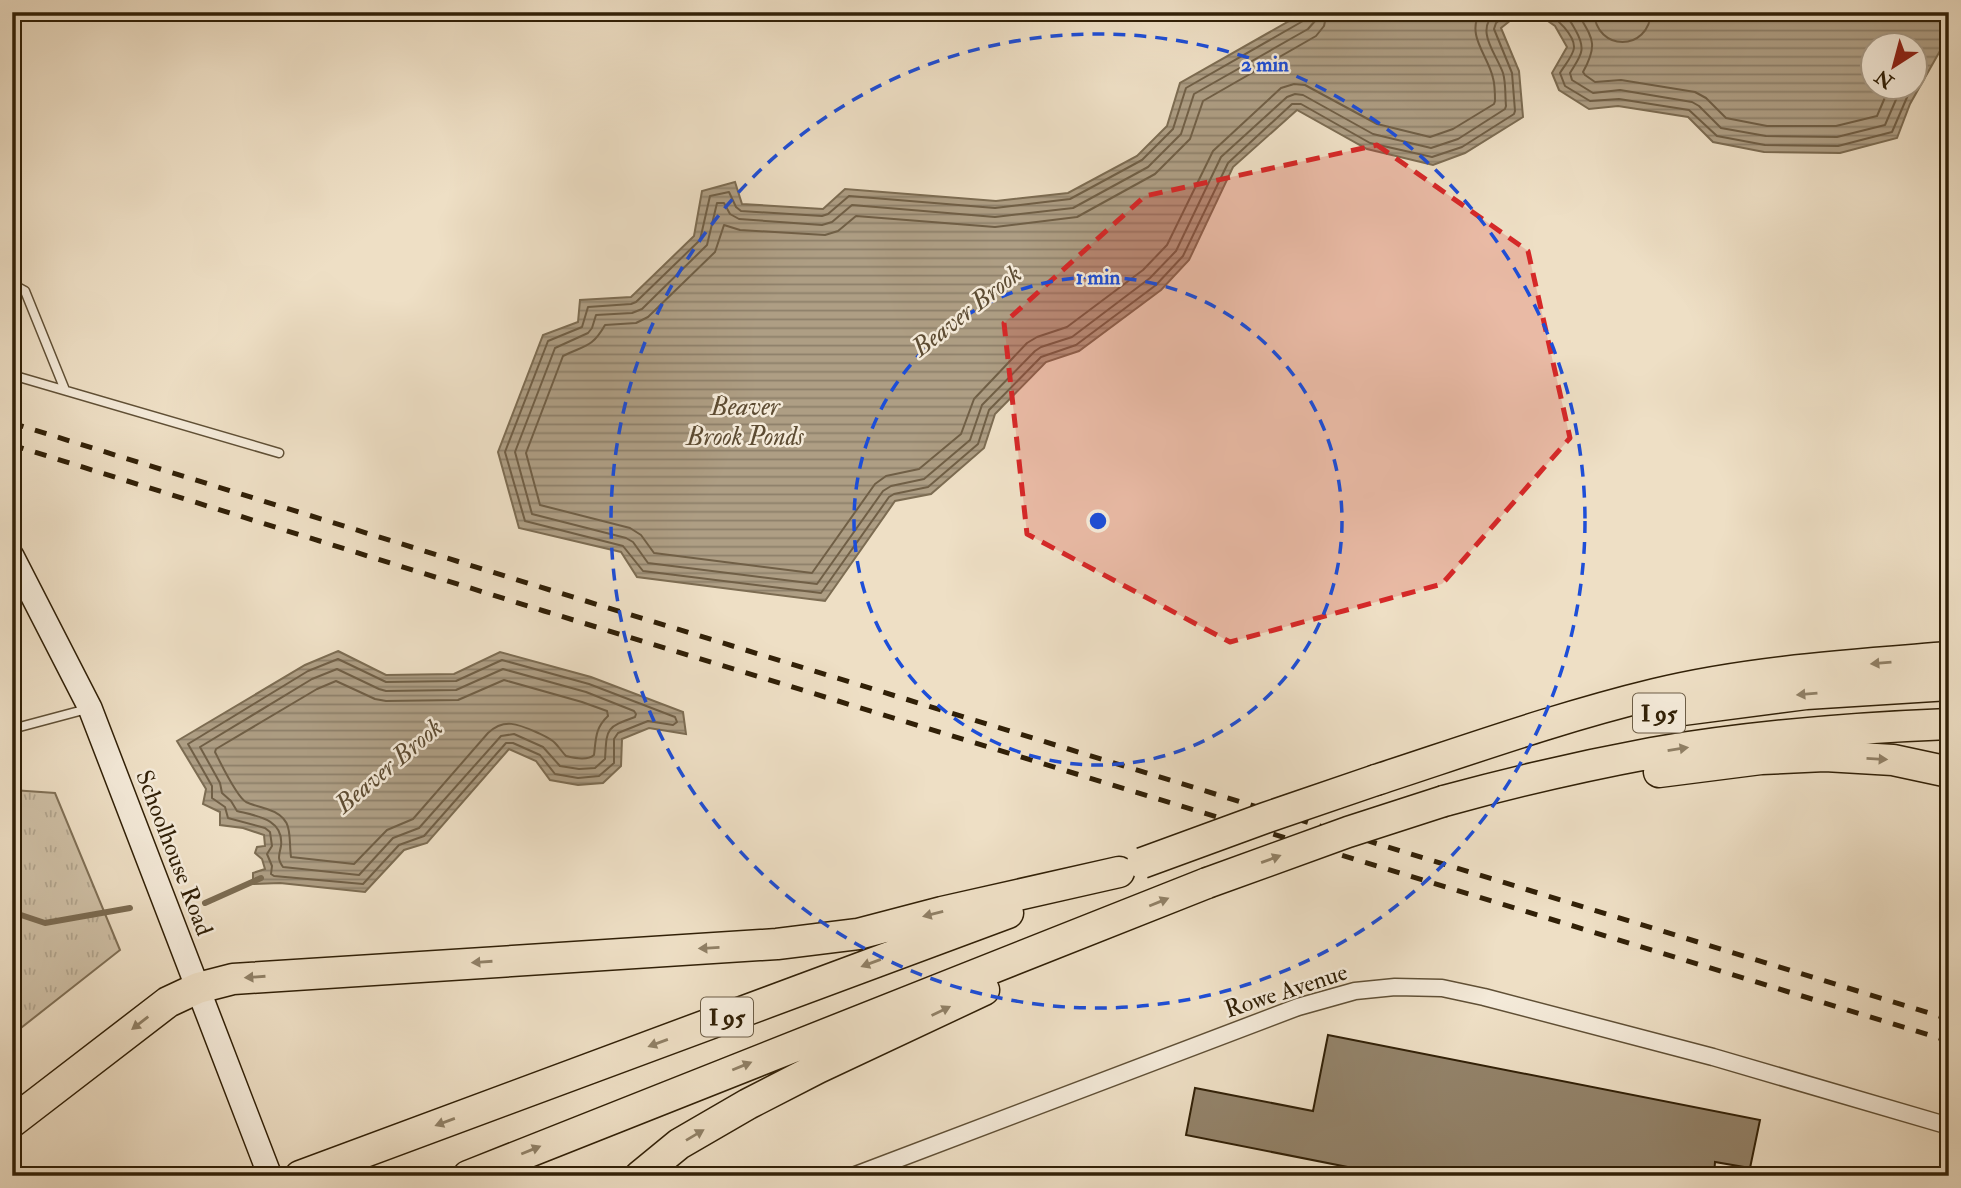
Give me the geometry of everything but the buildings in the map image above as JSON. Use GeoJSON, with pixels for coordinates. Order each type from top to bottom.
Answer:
{"type":"FeatureCollection","features":[{"type":"Feature","properties":{"kind":"highway"},"geometry":{"type":"LineString","coordinates":[[1376,780],[1584,713],[1656,694],[1732,679],[1949,657]]}},
{"type":"Feature","properties":{"kind":"highway","name":"I 95"},"geometry":{"type":"LineString","coordinates":[[300,1176],[1265,818],[1441,760],[1587,726],[1660,713],[1807,694],[1949,685]]}},
{"type":"Feature","properties":{"kind":"highway","name":"I 95"},"geometry":{"type":"LineString","coordinates":[[468,1176],[1207,883],[1444,801],[1583,766],[1666,751],[1803,733],[1949,724]]}},
{"type":"Feature","properties":{"kind":"highway"},"geometry":{"type":"LineString","coordinates":[[1444,801],[1761,759],[1825,756],[1893,760],[1949,772]]}},
{"type":"Feature","properties":{"kind":"highway"},"geometry":{"type":"LineString","coordinates":[[12,1122],[168,1002],[198,988],[233,979],[777,944],[858,934],[1130,868]]}},
{"type":"Feature","properties":{"kind":"highway"},"geometry":{"type":"LineString","coordinates":[[640,1176],[679,1144],[771,1091],[967,998],[1127,915]]}},
{"type":"Feature","properties":{"kind":"main road","name":"Schoolhouse Road"},"geometry":{"type":"LineString","coordinates":[[12,556],[90,708],[270,1176]]}},
{"type":"Feature","properties":{"kind":"street","name":"Rowe Avenue"},"geometry":{"type":"LineString","coordinates":[[853,1176],[1298,1007],[1355,991],[1395,987],[1442,988],[1484,997],[1713,1057],[1949,1126]]}},
{"type":"Feature","properties":{"kind":"lane"},"geometry":{"type":"LineString","coordinates":[[12,284],[25,291],[65,390]]}},
{"type":"Feature","properties":{"kind":"lane"},"geometry":{"type":"LineString","coordinates":[[12,375],[279,453]]}},
{"type":"Feature","properties":{"kind":"lane"},"geometry":{"type":"LineString","coordinates":[[12,729],[90,708]]}},
{"type":"Feature","properties":{"kind":"highlighted area"},"geometry":{"type":"Polygon","coordinates":[[[1377,145],[1528,251],[1570,438],[1442,584],[1230,642],[1027,534],[1004,323],[1145,196],[1377,145]]]}},
{"type":"Feature","properties":{"kind":"green space"},"geometry":{"type":"Polygon","coordinates":[[[12,790],[55,793],[120,950],[12,1035],[12,790]]]}},
{"type":"Feature","properties":{"kind":"water","name":"Beaver Brook Ponds"},"geometry":{"type":"Polygon","coordinates":[[[1305,12],[1521,12],[1501,28],[1519,71],[1523,117],[1465,153],[1433,165],[1367,149],[1297,110],[1233,167],[1189,260],[1161,290],[1079,351],[1046,362],[995,414],[984,448],[931,494],[895,501],[825,601],[637,577],[621,552],[519,528],[498,452],[543,335],[578,322],[580,300],[631,297],[694,236],[702,191],[735,182],[742,204],[823,209],[845,189],[996,201],[1068,193],[1137,156],[1167,126],[1180,83],[1305,12]]]}},
{"type":"Feature","properties":{"kind":"water"},"geometry":{"type":"Polygon","coordinates":[[[1535,12],[1617,12],[1622,16],[1638,12],[1949,12],[1949,35],[1930,69],[1930,32],[1860,32],[1860,102],[1911,102],[1897,138],[1840,153],[1764,152],[1713,142],[1688,117],[1618,106],[1589,109],[1559,90],[1552,73],[1567,47],[1555,26],[1535,12]]]}},
{"type":"Feature","properties":{"kind":"water"},"geometry":{"type":"Polygon","coordinates":[[[338,651],[386,675],[454,674],[500,652],[591,677],[683,712],[686,734],[649,728],[622,739],[621,766],[603,783],[578,785],[550,780],[536,761],[509,749],[427,843],[404,850],[365,892],[280,883],[253,884],[253,873],[265,869],[262,859],[255,853],[257,847],[265,846],[264,835],[243,828],[220,825],[220,812],[203,804],[206,789],[177,741],[305,665],[338,651]]]}},
{"type":"Feature","properties":{"kind":"waterway","name":"Beaver Brook"},"geometry":{"type":"LineString","coordinates":[[205,903],[261,878]]}},
{"type":"Feature","properties":{"kind":"waterway","name":"Beaver Brook"},"geometry":{"type":"LineString","coordinates":[[12,912],[45,923],[130,908]]}},
{"type":"Feature","properties":{"kind":"railway"},"geometry":{"type":"LineString","coordinates":[[12,423],[1949,1019]]}},
{"type":"Feature","properties":{"kind":"railway"},"geometry":{"type":"LineString","coordinates":[[12,445],[544,611],[1949,1041]]}}]}
